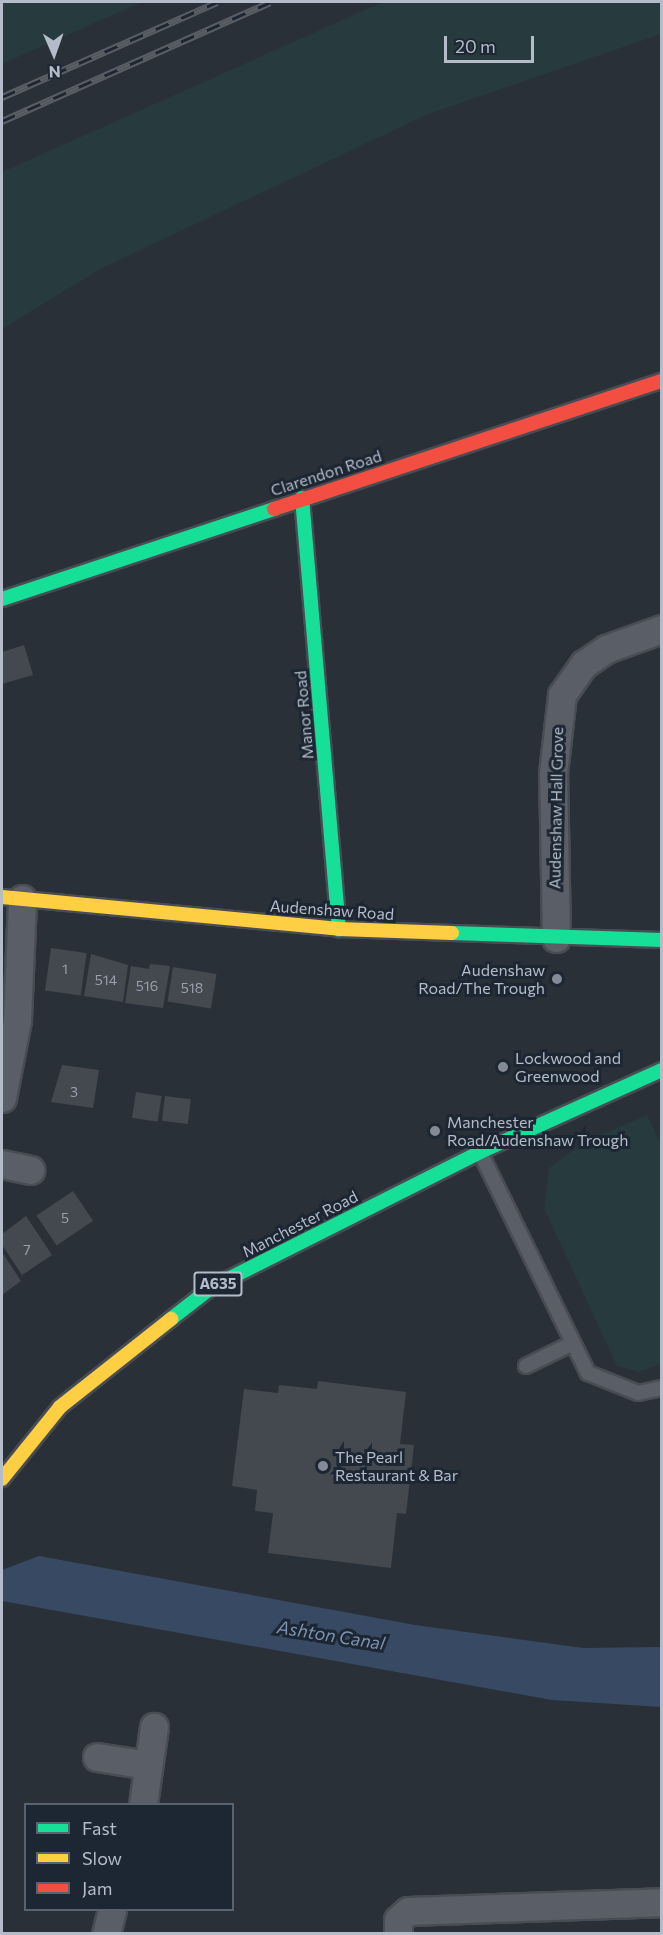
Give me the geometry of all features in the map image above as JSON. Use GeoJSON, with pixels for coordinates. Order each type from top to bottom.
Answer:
{"type":"FeatureCollection","features":[{"type":"Feature","properties":{"kind":"main road","name":"Clarendon Road"},"geometry":{"type":"LineString","coordinates":[[2,599],[302,498],[662,381]]}},
{"type":"Feature","properties":{"kind":"main road","name":"Manor Road"},"geometry":{"type":"LineString","coordinates":[[302,498],[339,928]]}},
{"type":"Feature","properties":{"kind":"main road","name":"Audenshaw Road"},"geometry":{"type":"LineString","coordinates":[[12,898],[339,928],[556,938],[662,940]]}},
{"type":"Feature","properties":{"kind":"main road","name":"Manchester Road"},"geometry":{"type":"LineString","coordinates":[[2,1479],[60,1407],[212,1287],[480,1152],[662,1070]]}},
{"type":"Feature","properties":{"kind":"street","name":"Audenshaw Hall Grove"},"geometry":{"type":"LineString","coordinates":[[556,938],[554,773],[562,695],[584,664],[606,649],[662,629]]}},
{"type":"Feature","properties":{"kind":"street"},"geometry":{"type":"LineString","coordinates":[[2,1098],[17,1020],[12,898]]}},
{"type":"Feature","properties":{"kind":"street"},"geometry":{"type":"LineString","coordinates":[[2,1164],[30,1170]]}},
{"type":"Feature","properties":{"kind":"street"},"geometry":{"type":"LineString","coordinates":[[143,1803],[154,1727]]}},
{"type":"Feature","properties":{"kind":"street"},"geometry":{"type":"LineString","coordinates":[[97,1757],[148,1765]]}},
{"type":"Feature","properties":{"kind":"street"},"geometry":{"type":"LineString","coordinates":[[400,1924],[408,1911],[490,1906],[662,1902]]}},
{"type":"Feature","properties":{"kind":"street"},"geometry":{"type":"LineString","coordinates":[[106,1934],[112,1911]]}},
{"type":"Feature","properties":{"kind":"lane"},"geometry":{"type":"LineString","coordinates":[[480,1152],[588,1373],[638,1392],[662,1388]]}},
{"type":"Feature","properties":{"kind":"lane"},"geometry":{"type":"LineString","coordinates":[[526,1365],[573,1343]]}},
{"type":"Feature","properties":{"kind":"green space"},"geometry":{"type":"Polygon","coordinates":[[[2,2],[142,2],[2,64],[2,2]]]}},
{"type":"Feature","properties":{"kind":"green space"},"geometry":{"type":"Polygon","coordinates":[[[383,2],[661,2],[661,34],[426,115],[100,269],[2,329],[2,172],[383,2]]]}},
{"type":"Feature","properties":{"kind":"green space"},"geometry":{"type":"Polygon","coordinates":[[[647,1115],[661,1145],[662,1363],[639,1372],[617,1366],[544,1208],[549,1168],[583,1143],[647,1115]]]}},
{"type":"Feature","properties":{"kind":"water","name":"Ashton Canal"},"geometry":{"type":"Polygon","coordinates":[[[39,1556],[415,1625],[583,1648],[661,1647],[661,1707],[552,1700],[2,1601],[2,1570],[39,1556]]]}},
{"type":"Feature","properties":{"kind":"building"},"geometry":{"type":"Polygon","coordinates":[[[24,645],[33,675],[2,684],[2,652],[24,645]]]}},
{"type":"Feature","properties":{"kind":"building"},"geometry":{"type":"Polygon","coordinates":[[[51,948],[87,953],[81,996],[45,991],[51,948]]]}},
{"type":"Feature","properties":{"kind":"building"},"geometry":{"type":"Polygon","coordinates":[[[91,954],[128,965],[123,1002],[84,996],[91,954]]]}},
{"type":"Feature","properties":{"kind":"building"},"geometry":{"type":"Polygon","coordinates":[[[150,964],[170,966],[163,1008],[125,1003],[131,966],[149,969],[150,964]]]}},
{"type":"Feature","properties":{"kind":"building"},"geometry":{"type":"Polygon","coordinates":[[[173,967],[216,974],[211,1008],[168,1002],[173,967]]]}},
{"type":"Feature","properties":{"kind":"building"},"geometry":{"type":"Polygon","coordinates":[[[62,1065],[99,1070],[93,1108],[51,1102],[62,1065]]]}},
{"type":"Feature","properties":{"kind":"building"},"geometry":{"type":"Polygon","coordinates":[[[136,1092],[162,1096],[158,1122],[132,1118],[136,1092]]]}},
{"type":"Feature","properties":{"kind":"building"},"geometry":{"type":"Polygon","coordinates":[[[165,1096],[191,1099],[188,1124],[162,1121],[165,1096]]]}},
{"type":"Feature","properties":{"kind":"building"},"geometry":{"type":"Polygon","coordinates":[[[73,1191],[93,1221],[57,1245],[37,1216],[73,1191]]]}},
{"type":"Feature","properties":{"kind":"building"},"geometry":{"type":"Polygon","coordinates":[[[26,1216],[52,1255],[22,1275],[2,1245],[2,1234],[26,1216]]]}},
{"type":"Feature","properties":{"kind":"building"},"geometry":{"type":"Polygon","coordinates":[[[2,1252],[21,1281],[2,1295],[2,1252]]]}},
{"type":"Feature","properties":{"kind":"building","name":"The Pearl Restaurant & Bar"},"geometry":{"type":"Polygon","coordinates":[[[318,1381],[406,1392],[400,1444],[414,1445],[406,1514],[397,1513],[391,1568],[268,1553],[273,1513],[255,1511],[257,1490],[232,1486],[244,1389],[278,1393],[279,1385],[317,1389],[318,1381]]]}},
{"type":"Feature","properties":{"kind":"railway"},"geometry":{"type":"LineString","coordinates":[[2,97],[217,2]]}},
{"type":"Feature","properties":{"kind":"railway"},"geometry":{"type":"LineString","coordinates":[[2,121],[270,2]]}},
{"type":"Feature","properties":{"kind":"traffic: fast"},"geometry":{"type":"LineString","coordinates":[[302,498],[339,929]]}},
{"type":"Feature","properties":{"kind":"traffic: fast"},"geometry":{"type":"LineString","coordinates":[[2,599],[274,509]]}},
{"type":"Feature","properties":{"kind":"traffic: fast"},"geometry":{"type":"LineString","coordinates":[[452,933],[662,940]]}},
{"type":"Feature","properties":{"kind":"traffic: fast"},"geometry":{"type":"LineString","coordinates":[[171,1319],[212,1287],[480,1152],[662,1070]]}},
{"type":"Feature","properties":{"kind":"traffic: slow"},"geometry":{"type":"LineString","coordinates":[[2,897],[339,929],[452,933]]}},
{"type":"Feature","properties":{"kind":"traffic: slow"},"geometry":{"type":"LineString","coordinates":[[2,1479],[60,1407],[171,1319]]}},
{"type":"Feature","properties":{"kind":"traffic: jam"},"geometry":{"type":"LineString","coordinates":[[274,509],[662,381]]}},
{"type":"Feature","properties":{"kind":"place","name":"Audenshaw Road/The Trough"},"geometry":{"type":"Point","coordinates":[557,979]}},
{"type":"Feature","properties":{"kind":"place","name":"Lockwood and Greenwood"},"geometry":{"type":"Point","coordinates":[503,1067]}},
{"type":"Feature","properties":{"kind":"place","name":"Manchester Road/Audenshaw Trough"},"geometry":{"type":"Point","coordinates":[435,1131]}},
{"type":"Feature","properties":{"kind":"place","name":"The Pearl Restaurant & Bar"},"geometry":{"type":"Point","coordinates":[323,1466]}}]}
